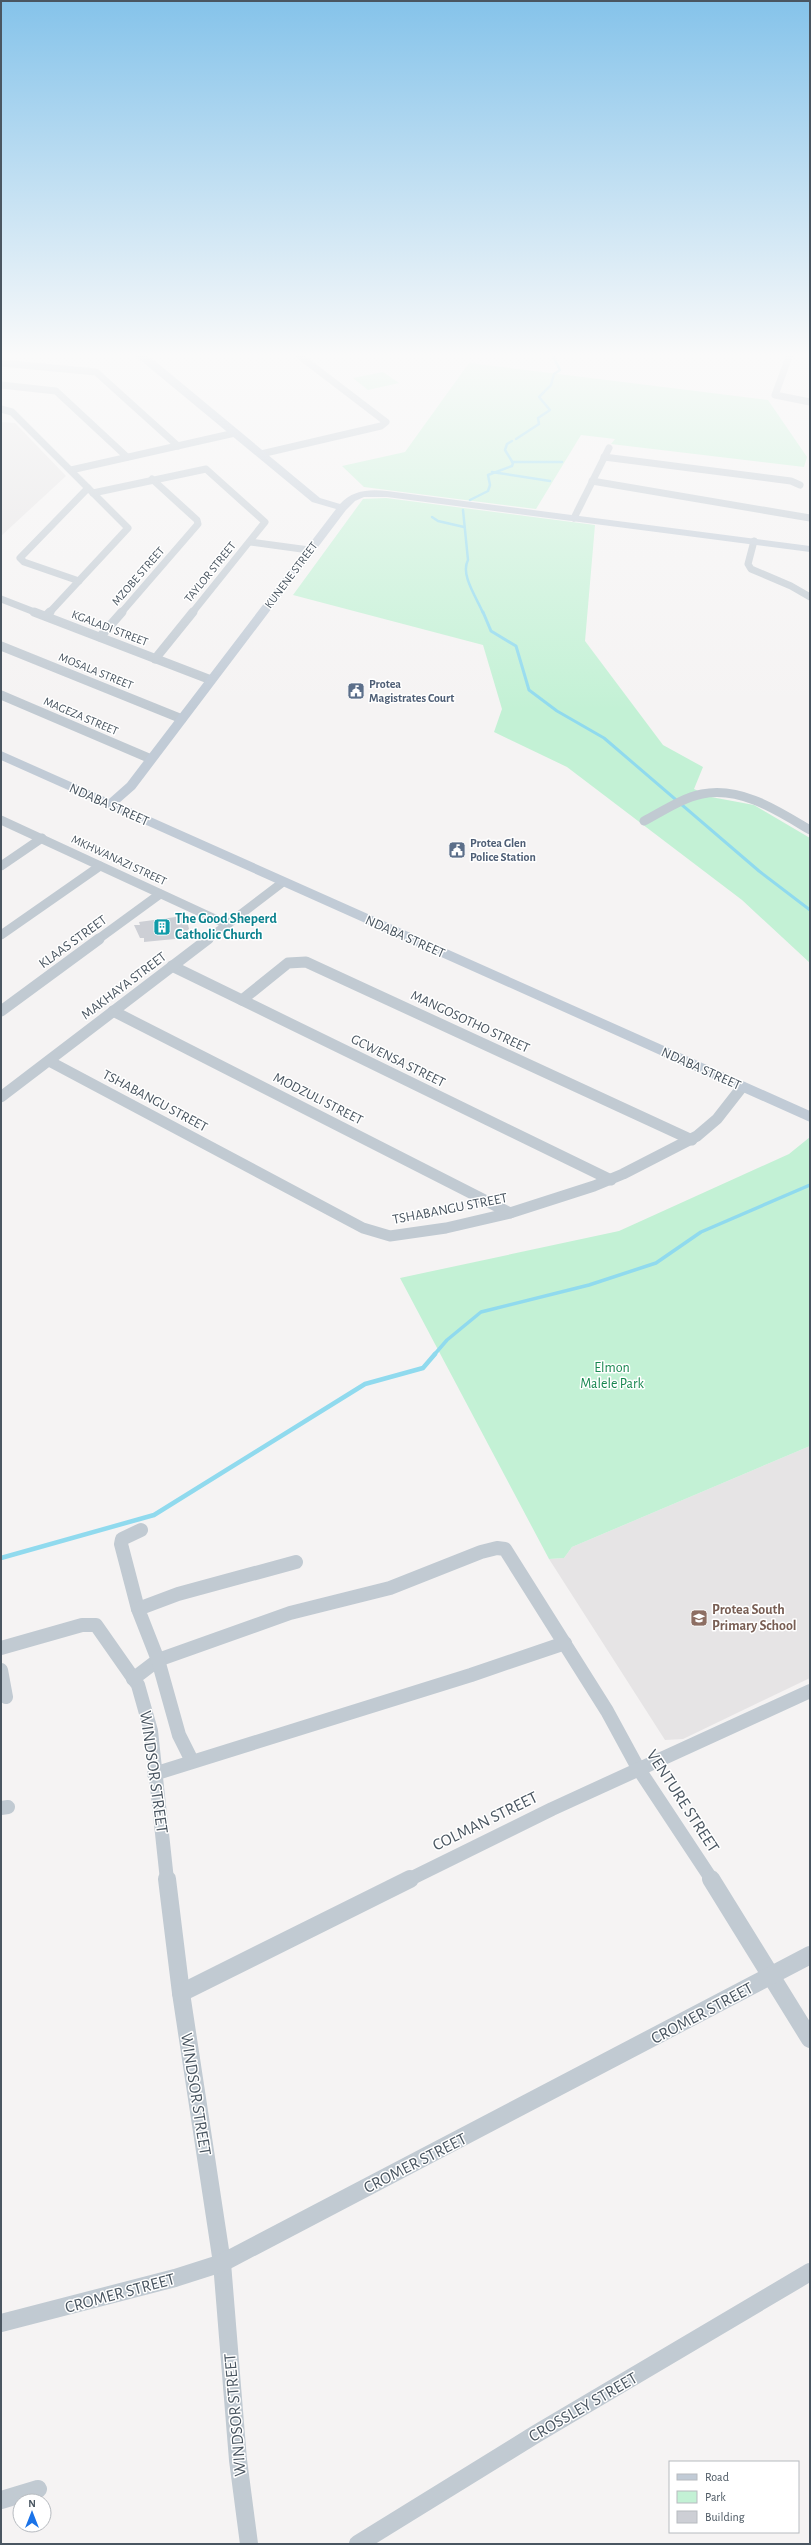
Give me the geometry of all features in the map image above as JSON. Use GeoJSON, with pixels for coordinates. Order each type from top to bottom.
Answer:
{"type":"FeatureCollection","features":[{"type":"Feature","properties":{"kind":"street"},"geometry":{"type":"LineString","coordinates":[[46,616],[128,528],[73,473]]}},
{"type":"Feature","properties":{"kind":"street","name":"TAYLOR STREET"},"geometry":{"type":"LineString","coordinates":[[91,491],[181,473]]}},
{"type":"Feature","properties":{"kind":"street","name":"TAYLOR STREET"},"geometry":{"type":"LineString","coordinates":[[155,659],[264,525],[264,520],[212,473]]}},
{"type":"Feature","properties":{"kind":"street"},"geometry":{"type":"LineString","coordinates":[[283,473],[316,500],[342,508]]}},
{"type":"Feature","properties":{"kind":"street"},"geometry":{"type":"LineString","coordinates":[[574,518],[596,473]]}},
{"type":"Feature","properties":{"kind":"street"},"geometry":{"type":"LineString","coordinates":[[727,473],[791,481],[800,485]]}},
{"type":"Feature","properties":{"kind":"street","name":"MZOBE STREET"},"geometry":{"type":"LineString","coordinates":[[100,637],[198,524],[197,520],[152,479]]}},
{"type":"Feature","properties":{"kind":"street"},"geometry":{"type":"LineString","coordinates":[[592,481],[810,518]]}},
{"type":"Feature","properties":{"kind":"street"},"geometry":{"type":"LineString","coordinates":[[79,581],[24,562],[20,558],[91,491]]}},
{"type":"Feature","properties":{"kind":"street","name":"KUNENE STREET"},"geometry":{"type":"LineString","coordinates":[[110,805],[124,795],[309,550],[350,499],[372,493],[810,549]]}},
{"type":"Feature","properties":{"kind":"street"},"geometry":{"type":"LineString","coordinates":[[754,541],[748,564],[751,569],[791,586],[810,597]]}},
{"type":"Feature","properties":{"kind":"street"},"geometry":{"type":"LineString","coordinates":[[250,542],[309,550]]}},
{"type":"Feature","properties":{"kind":"street"},"geometry":{"type":"LineString","coordinates":[[791,586],[810,588]]}},
{"type":"Feature","properties":{"kind":"street","name":"KGALADI STREET"},"geometry":{"type":"LineString","coordinates":[[1,599],[211,680]]}},
{"type":"Feature","properties":{"kind":"street","name":"MOSALA STREET"},"geometry":{"type":"LineString","coordinates":[[1,646],[182,718]]}},
{"type":"Feature","properties":{"kind":"street","name":"MAGEZA STREET"},"geometry":{"type":"LineString","coordinates":[[1,695],[151,759]]}},
{"type":"Feature","properties":{"kind":"street","name":"NDABA STREET"},"geometry":{"type":"LineString","coordinates":[[1,755],[810,1117]]}},
{"type":"Feature","properties":{"kind":"street"},"geometry":{"type":"LineString","coordinates":[[644,821],[691,798],[717,792],[734,794],[774,809],[810,830]]}},
{"type":"Feature","properties":{"kind":"street","name":"MKHWANAZI STREET"},"geometry":{"type":"LineString","coordinates":[[1,820],[226,924]]}},
{"type":"Feature","properties":{"kind":"street"},"geometry":{"type":"LineString","coordinates":[[1,866],[42,838]]}},
{"type":"Feature","properties":{"kind":"street"},"geometry":{"type":"LineString","coordinates":[[1,935],[100,866]]}},
{"type":"Feature","properties":{"kind":"street","name":"MAKHAYA STREET"},"geometry":{"type":"LineString","coordinates":[[1,1097],[283,882]]}},
{"type":"Feature","properties":{"kind":"street","name":"KLAAS STREET"},"geometry":{"type":"LineString","coordinates":[[1,1011],[160,894]]}},
{"type":"Feature","properties":{"kind":"street","name":"MANGOSOTHO STREET"},"geometry":{"type":"LineString","coordinates":[[242,1000],[282,966],[291,962],[306,962],[692,1140]]}},
{"type":"Feature","properties":{"kind":"street","name":"GCWENSA STREET"},"geometry":{"type":"LineString","coordinates":[[172,966],[611,1180]]}},
{"type":"Feature","properties":{"kind":"street","name":"MODZULI STREET"},"geometry":{"type":"LineString","coordinates":[[113,1011],[510,1213]]}},
{"type":"Feature","properties":{"kind":"street","name":"TSHABANGU STREET"},"geometry":{"type":"LineString","coordinates":[[49,1061],[377,1234],[390,1236],[408,1234],[510,1213],[611,1180],[692,1140],[717,1119],[742,1087]]}},
{"type":"Feature","properties":{"kind":"street"},"geometry":{"type":"LineString","coordinates":[[141,1530],[122,1539],[121,1544],[138,1609],[158,1660],[179,1735],[192,1761]]}},
{"type":"Feature","properties":{"kind":"street","name":"VENTURE STREET"},"geometry":{"type":"LineString","coordinates":[[134,1678],[158,1660],[290,1613],[390,1588],[492,1549],[503,1548],[507,1551],[527,1582],[607,1711],[638,1768],[773,1976],[810,2039]]}},
{"type":"Feature","properties":{"kind":"street"},"geometry":{"type":"LineString","coordinates":[[138,1609],[178,1594],[296,1562]]}},
{"type":"Feature","properties":{"kind":"street","name":"WINDSOR STREET"},"geometry":{"type":"LineString","coordinates":[[1,1648],[92,1624],[96,1625],[106,1636],[114,1653],[134,1678],[144,1699],[151,1731],[154,1774],[181,1993],[222,2263],[238,2460],[249,2544]]}},
{"type":"Feature","properties":{"kind":"street"},"geometry":{"type":"LineString","coordinates":[[154,1774],[409,1695],[565,1643]]}},
{"type":"Feature","properties":{"kind":"street"},"geometry":{"type":"LineString","coordinates":[[1,1670],[6,1697]]}},
{"type":"Feature","properties":{"kind":"street","name":"COLMAN STREET"},"geometry":{"type":"LineString","coordinates":[[181,1993],[552,1809],[638,1768],[810,1691]]}},
{"type":"Feature","properties":{"kind":"street","name":"CROMER STREET"},"geometry":{"type":"LineString","coordinates":[[1,2323],[175,2278],[222,2263],[773,1976],[810,1955]]}},
{"type":"Feature","properties":{"kind":"street","name":"CROSSLEY STREET"},"geometry":{"type":"LineString","coordinates":[[358,2544],[536,2434],[810,2272]]}},
{"type":"Feature","properties":{"kind":"street"},"geometry":{"type":"LineString","coordinates":[[1,2500],[38,2489]]}},
{"type":"Feature","properties":{"kind":"shaded area"},"geometry":{"type":"Polygon","coordinates":[[[1,473],[63,473],[66,476],[1,536],[1,473]]]}},
{"type":"Feature","properties":{"kind":"shaded area","name":"Protea South Primary School"},"geometry":{"type":"Polygon","coordinates":[[[810,1446],[810,1678],[683,1739],[665,1740],[549,1559],[564,1558],[572,1547],[810,1446]]]}},
{"type":"Feature","properties":{"kind":"green space"},"geometry":{"type":"Polygon","coordinates":[[[349,473],[558,473],[536,509],[364,487],[349,473]]]}},
{"type":"Feature","properties":{"kind":"green space"},"geometry":{"type":"Polygon","coordinates":[[[386,498],[595,525],[585,641],[663,745],[703,767],[694,789],[711,797],[754,805],[810,838],[810,963],[742,900],[567,767],[494,732],[502,709],[483,645],[293,595],[363,499],[386,498]]]}},
{"type":"Feature","properties":{"kind":"green space","name":"Elmon Malele Park"},"geometry":{"type":"Polygon","coordinates":[[[810,1137],[810,1446],[572,1547],[564,1558],[549,1559],[400,1278],[619,1231],[789,1154],[810,1137]]]}},
{"type":"Feature","properties":{"kind":"building","name":"The Good Sheperd Catholic Church"},"geometry":{"type":"Polygon","coordinates":[[[183,916],[187,921],[189,929],[184,933],[185,938],[144,942],[144,938],[140,938],[134,925],[140,925],[139,922],[183,916]]]}},
{"type":"Feature","properties":{"kind":"waterway"},"geometry":{"type":"LineString","coordinates":[[470,500],[488,491],[490,485],[488,475],[494,473]]}},
{"type":"Feature","properties":{"kind":"waterway"},"geometry":{"type":"LineString","coordinates":[[497,473],[550,481]]}},
{"type":"Feature","properties":{"kind":"waterway"},"geometry":{"type":"LineString","coordinates":[[463,510],[468,560],[466,572],[470,586],[483,613]]}},
{"type":"Feature","properties":{"kind":"waterway"},"geometry":{"type":"LineString","coordinates":[[432,517],[438,521],[464,527]]}},
{"type":"Feature","properties":{"kind":"waterway"},"geometry":{"type":"LineString","coordinates":[[483,612],[491,631],[516,646],[529,690],[557,711],[604,738],[759,871],[810,910]]}},
{"type":"Feature","properties":{"kind":"waterway"},"geometry":{"type":"LineString","coordinates":[[434,1355],[447,1340],[481,1312],[589,1285],[656,1263],[701,1232],[810,1185]]}},
{"type":"Feature","properties":{"kind":"waterway"},"geometry":{"type":"LineString","coordinates":[[1,1558],[154,1515],[365,1384],[423,1368],[435,1354]]}},
{"type":"Feature","properties":{"kind":"place","name":"Protea Magistrates Court"},"geometry":{"type":"Point","coordinates":[356,691]}},
{"type":"Feature","properties":{"kind":"place","name":"Protea Glen Police Station"},"geometry":{"type":"Point","coordinates":[457,850]}},
{"type":"Feature","properties":{"kind":"place","name":"The Good Sheperd Catholic Church"},"geometry":{"type":"Point","coordinates":[162,927]}},
{"type":"Feature","properties":{"kind":"place","name":"Protea South Primary School"},"geometry":{"type":"Point","coordinates":[699,1618]}}]}
